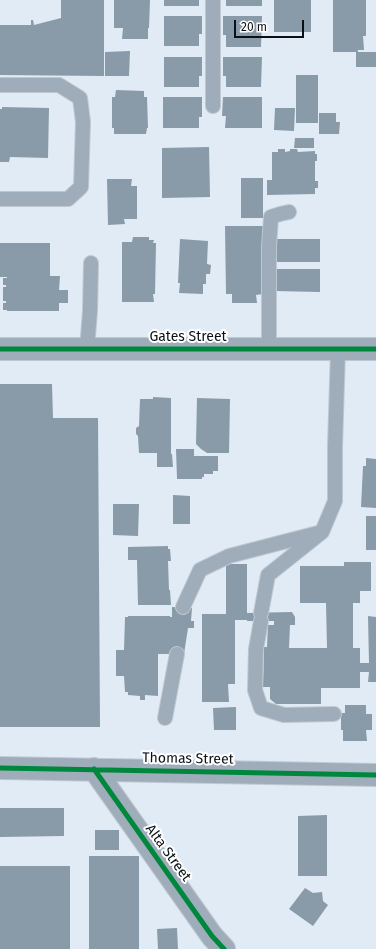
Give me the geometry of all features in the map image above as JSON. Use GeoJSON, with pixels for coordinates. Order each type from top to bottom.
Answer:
{"type":"FeatureCollection","features":[{"type":"Feature","properties":{"kind":"street","name":"Gates Street"},"geometry":{"type":"LineString","coordinates":[[0,349],[376,349]]}},
{"type":"Feature","properties":{"kind":"street","name":"Thomas Street"},"geometry":{"type":"LineString","coordinates":[[0,768],[376,775]]}},
{"type":"Feature","properties":{"kind":"street","name":"Alta Street"},"geometry":{"type":"LineString","coordinates":[[94,769],[212,936],[224,949]]}},
{"type":"Feature","properties":{"kind":"lane"},"geometry":{"type":"LineString","coordinates":[[213,0],[213,106]]}},
{"type":"Feature","properties":{"kind":"lane"},"geometry":{"type":"LineString","coordinates":[[0,85],[59,85],[80,98],[83,122],[81,187],[68,199],[0,199]]}},
{"type":"Feature","properties":{"kind":"lane"},"geometry":{"type":"LineString","coordinates":[[269,349],[269,247],[271,217],[289,212]]}},
{"type":"Feature","properties":{"kind":"lane"},"geometry":{"type":"LineString","coordinates":[[87,349],[90,310],[91,262]]}},
{"type":"Feature","properties":{"kind":"lane"},"geometry":{"type":"LineString","coordinates":[[334,714],[284,715],[261,708],[255,690],[256,649],[268,575],[322,532],[335,501],[338,349]]}},
{"type":"Feature","properties":{"kind":"lane"},"geometry":{"type":"LineString","coordinates":[[183,607],[200,570],[229,556],[322,532]]}},
{"type":"Feature","properties":{"kind":"lane"},"geometry":{"type":"LineString","coordinates":[[165,718],[177,654]]}},
{"type":"Feature","properties":{"kind":"building"},"geometry":{"type":"Polygon","coordinates":[[[61,0],[104,0],[104,76],[0,75],[0,25],[31,25],[31,20],[33,20],[34,25],[61,18],[61,0]]]}},
{"type":"Feature","properties":{"kind":"building"},"geometry":{"type":"Polygon","coordinates":[[[114,0],[150,0],[148,39],[122,39],[123,28],[114,28],[114,0]]]}},
{"type":"Feature","properties":{"kind":"building"},"geometry":{"type":"Polygon","coordinates":[[[164,0],[199,0],[199,6],[164,6],[164,0]]]}},
{"type":"Feature","properties":{"kind":"building"},"geometry":{"type":"Polygon","coordinates":[[[226,0],[262,0],[262,6],[226,6],[226,0]]]}},
{"type":"Feature","properties":{"kind":"building"},"geometry":{"type":"Polygon","coordinates":[[[274,0],[311,0],[311,32],[274,32],[274,0]]]}},
{"type":"Feature","properties":{"kind":"building"},"geometry":{"type":"Polygon","coordinates":[[[333,0],[366,0],[366,36],[363,36],[364,50],[358,50],[358,52],[376,52],[376,67],[356,67],[356,52],[333,52],[333,0]]]}},
{"type":"Feature","properties":{"kind":"building"},"geometry":{"type":"Polygon","coordinates":[[[164,16],[202,16],[202,34],[199,34],[199,46],[164,46],[164,16]]]}},
{"type":"Feature","properties":{"kind":"building"},"geometry":{"type":"Polygon","coordinates":[[[223,16],[262,16],[261,47],[226,47],[226,35],[223,35],[223,16]]]}},
{"type":"Feature","properties":{"kind":"building"},"geometry":{"type":"Polygon","coordinates":[[[130,51],[129,76],[105,76],[105,52],[130,51]]]}},
{"type":"Feature","properties":{"kind":"building"},"geometry":{"type":"Polygon","coordinates":[[[164,57],[202,57],[202,76],[199,76],[199,87],[164,87],[164,57]]]}},
{"type":"Feature","properties":{"kind":"building"},"geometry":{"type":"Polygon","coordinates":[[[223,57],[262,57],[261,87],[226,87],[226,76],[223,76],[223,57]]]}},
{"type":"Feature","properties":{"kind":"building"},"geometry":{"type":"Polygon","coordinates":[[[296,75],[318,75],[318,123],[296,123],[296,75]]]}},
{"type":"Feature","properties":{"kind":"building"},"geometry":{"type":"Polygon","coordinates":[[[116,90],[144,91],[144,97],[147,97],[148,128],[146,134],[114,134],[114,128],[112,128],[112,97],[115,97],[116,90]]]}},
{"type":"Feature","properties":{"kind":"building"},"geometry":{"type":"Polygon","coordinates":[[[163,97],[202,97],[202,117],[199,117],[199,128],[163,128],[163,97]]]}},
{"type":"Feature","properties":{"kind":"building"},"geometry":{"type":"Polygon","coordinates":[[[223,97],[262,97],[262,128],[225,128],[226,116],[222,116],[223,97]]]}},
{"type":"Feature","properties":{"kind":"building"},"geometry":{"type":"Polygon","coordinates":[[[2,107],[49,108],[48,158],[10,157],[9,162],[0,162],[0,109],[2,109],[2,107]]]}},
{"type":"Feature","properties":{"kind":"building"},"geometry":{"type":"Polygon","coordinates":[[[275,108],[295,108],[294,131],[274,130],[275,108]]]}},
{"type":"Feature","properties":{"kind":"building"},"geometry":{"type":"Polygon","coordinates":[[[319,113],[336,113],[336,122],[340,122],[339,134],[319,134],[319,113]]]}},
{"type":"Feature","properties":{"kind":"building"},"geometry":{"type":"Polygon","coordinates":[[[295,138],[314,138],[314,148],[294,148],[295,138]]]}},
{"type":"Feature","properties":{"kind":"building"},"geometry":{"type":"Polygon","coordinates":[[[209,147],[210,197],[162,198],[162,148],[209,147]]]}},
{"type":"Feature","properties":{"kind":"building"},"geometry":{"type":"Polygon","coordinates":[[[278,149],[285,149],[285,152],[290,151],[290,149],[297,149],[298,152],[315,151],[315,154],[317,154],[317,161],[315,161],[315,181],[318,181],[318,188],[315,188],[315,194],[267,195],[267,180],[272,180],[272,152],[278,152],[278,149]]]}},
{"type":"Feature","properties":{"kind":"building"},"geometry":{"type":"Polygon","coordinates":[[[241,178],[263,178],[263,218],[241,218],[241,178]]]}},
{"type":"Feature","properties":{"kind":"building"},"geometry":{"type":"Polygon","coordinates":[[[107,179],[132,179],[131,186],[137,186],[137,219],[124,219],[125,224],[108,225],[107,179]]]}},
{"type":"Feature","properties":{"kind":"building"},"geometry":{"type":"Polygon","coordinates":[[[225,226],[263,226],[263,294],[256,295],[257,303],[232,303],[232,294],[226,294],[225,226]]]}},
{"type":"Feature","properties":{"kind":"building"},"geometry":{"type":"Polygon","coordinates":[[[133,237],[149,237],[149,240],[154,240],[153,243],[156,243],[155,294],[153,294],[154,302],[122,302],[122,242],[132,242],[133,237]]]}},
{"type":"Feature","properties":{"kind":"building"},"geometry":{"type":"Polygon","coordinates":[[[180,239],[208,241],[207,264],[211,265],[210,274],[206,274],[206,284],[203,284],[203,294],[179,293],[180,239]]]}},
{"type":"Feature","properties":{"kind":"building"},"geometry":{"type":"Polygon","coordinates":[[[276,239],[320,239],[320,262],[276,262],[276,239]]]}},
{"type":"Feature","properties":{"kind":"building"},"geometry":{"type":"Polygon","coordinates":[[[0,243],[50,243],[50,276],[60,276],[59,290],[68,290],[68,303],[59,303],[59,311],[3,310],[3,303],[6,303],[6,301],[3,301],[3,287],[6,287],[6,285],[3,285],[3,278],[7,277],[0,277],[0,243]]]}},
{"type":"Feature","properties":{"kind":"building"},"geometry":{"type":"Polygon","coordinates":[[[275,269],[320,269],[320,292],[275,291],[275,269]]]}},
{"type":"Feature","properties":{"kind":"building"},"geometry":{"type":"Polygon","coordinates":[[[0,384],[52,384],[53,418],[98,418],[100,727],[0,727],[0,384]]]}},
{"type":"Feature","properties":{"kind":"building"},"geometry":{"type":"Polygon","coordinates":[[[153,397],[171,398],[171,454],[173,467],[157,467],[157,453],[139,453],[136,428],[139,426],[140,399],[153,399],[153,397]]]}},
{"type":"Feature","properties":{"kind":"building"},"geometry":{"type":"Polygon","coordinates":[[[197,398],[230,399],[229,453],[207,453],[196,444],[197,398]]]}},
{"type":"Feature","properties":{"kind":"building"},"geometry":{"type":"Polygon","coordinates":[[[176,449],[194,449],[194,456],[218,456],[218,471],[213,471],[213,474],[204,474],[202,479],[177,479],[176,449]]]}},
{"type":"Feature","properties":{"kind":"building"},"geometry":{"type":"Polygon","coordinates":[[[366,458],[376,459],[376,508],[361,507],[363,466],[366,466],[366,458]]]}},
{"type":"Feature","properties":{"kind":"building"},"geometry":{"type":"Polygon","coordinates":[[[173,495],[190,496],[190,524],[173,524],[173,495]]]}},
{"type":"Feature","properties":{"kind":"building"},"geometry":{"type":"Polygon","coordinates":[[[113,504],[139,504],[138,536],[113,535],[113,504]]]}},
{"type":"Feature","properties":{"kind":"building"},"geometry":{"type":"Polygon","coordinates":[[[366,516],[376,516],[376,550],[366,550],[366,516]]]}},
{"type":"Feature","properties":{"kind":"building"},"geometry":{"type":"Polygon","coordinates":[[[168,546],[168,549],[170,549],[171,561],[168,561],[171,605],[138,605],[137,560],[128,560],[128,547],[168,546]]]}},
{"type":"Feature","properties":{"kind":"building"},"geometry":{"type":"Polygon","coordinates":[[[344,562],[371,562],[371,591],[360,591],[360,603],[353,603],[353,648],[360,648],[360,663],[369,663],[368,616],[376,617],[376,682],[368,682],[369,672],[360,672],[360,688],[321,688],[321,704],[276,704],[270,699],[270,687],[263,687],[264,647],[267,647],[268,625],[274,625],[274,621],[235,620],[235,684],[228,684],[229,702],[202,702],[202,614],[226,614],[226,564],[247,564],[247,613],[292,612],[295,617],[295,625],[290,625],[289,648],[327,648],[326,603],[300,603],[300,566],[344,566],[344,562]]]}},
{"type":"Feature","properties":{"kind":"building"},"geometry":{"type":"Polygon","coordinates":[[[172,607],[192,608],[191,621],[194,621],[194,628],[188,628],[184,654],[158,654],[158,696],[145,695],[145,700],[140,700],[140,696],[128,695],[128,692],[125,692],[124,676],[116,676],[116,650],[124,650],[125,617],[172,617],[172,607]]]}},
{"type":"Feature","properties":{"kind":"building"},"geometry":{"type":"Polygon","coordinates":[[[345,705],[366,705],[366,714],[372,714],[372,730],[366,730],[367,741],[343,741],[343,730],[341,730],[341,713],[345,713],[345,705]]]}},
{"type":"Feature","properties":{"kind":"building"},"geometry":{"type":"Polygon","coordinates":[[[236,707],[236,730],[214,730],[213,708],[236,707]]]}},
{"type":"Feature","properties":{"kind":"building"},"geometry":{"type":"Polygon","coordinates":[[[0,808],[64,808],[64,836],[0,837],[0,808]]]}},
{"type":"Feature","properties":{"kind":"building"},"geometry":{"type":"Polygon","coordinates":[[[327,815],[327,876],[298,876],[298,816],[327,815]]]}},
{"type":"Feature","properties":{"kind":"building"},"geometry":{"type":"Polygon","coordinates":[[[95,830],[119,830],[119,850],[95,850],[95,830]]]}},
{"type":"Feature","properties":{"kind":"building"},"geometry":{"type":"Polygon","coordinates":[[[89,856],[139,856],[139,949],[89,949],[89,856]]]}},
{"type":"Feature","properties":{"kind":"building"},"geometry":{"type":"Polygon","coordinates":[[[0,866],[70,866],[70,949],[0,949],[0,866]]]}},
{"type":"Feature","properties":{"kind":"building"},"geometry":{"type":"Polygon","coordinates":[[[305,888],[313,893],[322,892],[323,901],[328,905],[313,926],[289,909],[305,888]]]}},
{"type":"Feature","properties":{"kind":"building"},"geometry":{"type":"Polygon","coordinates":[[[177,928],[178,949],[158,949],[157,929],[177,928]]]}},
{"type":"Feature","properties":{"kind":"cycle path"},"geometry":{"type":"LineString","coordinates":[[0,349],[376,349]]}},
{"type":"Feature","properties":{"kind":"cycle path"},"geometry":{"type":"LineString","coordinates":[[0,768],[376,775]]}},
{"type":"Feature","properties":{"kind":"cycle path"},"geometry":{"type":"LineString","coordinates":[[94,769],[212,936],[224,949]]}}]}
